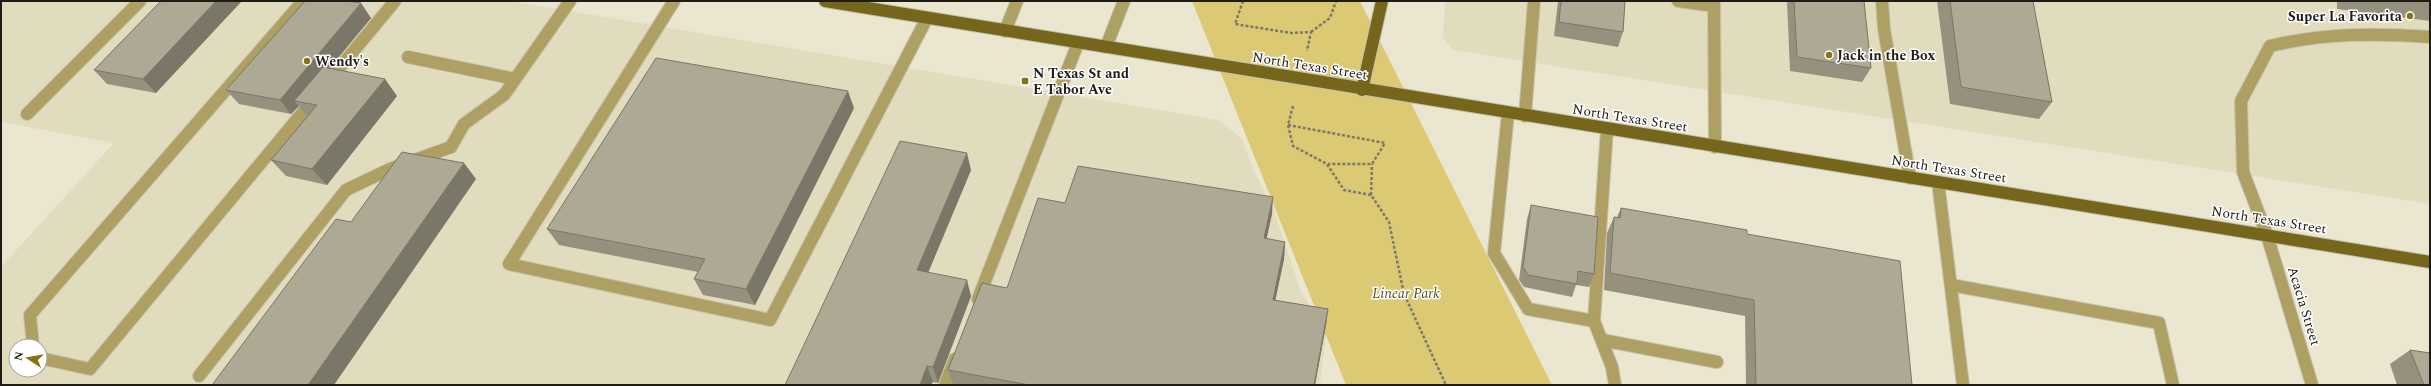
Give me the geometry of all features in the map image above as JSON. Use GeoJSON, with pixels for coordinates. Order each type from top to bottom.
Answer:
{"type":"FeatureCollection","features":[{"type":"Feature","properties":{"kind":"main road","name":"North Texas Street"},"geometry":{"type":"LineString","coordinates":[[825,1],[1300,80],[2430,262]]}},
{"type":"Feature","properties":{"kind":"main road"},"geometry":{"type":"LineString","coordinates":[[1362,90],[1382,1]]}},
{"type":"Feature","properties":{"kind":"street"},"geometry":{"type":"LineString","coordinates":[[27,114],[140,1]]}},
{"type":"Feature","properties":{"kind":"street"},"geometry":{"type":"LineString","coordinates":[[32,338],[30,314],[303,1]]}},
{"type":"Feature","properties":{"kind":"street"},"geometry":{"type":"LineString","coordinates":[[48,360],[90,369],[395,1]]}},
{"type":"Feature","properties":{"kind":"street"},"geometry":{"type":"LineString","coordinates":[[199,376],[346,190],[390,169],[450,146],[464,124],[504,95],[570,1]]}},
{"type":"Feature","properties":{"kind":"street"},"geometry":{"type":"LineString","coordinates":[[674,1],[509,264],[770,320],[927,18]]}},
{"type":"Feature","properties":{"kind":"street"},"geometry":{"type":"LineString","coordinates":[[1004,31],[1017,1]]}},
{"type":"Feature","properties":{"kind":"street"},"geometry":{"type":"LineString","coordinates":[[1106,47],[1124,1]]}},
{"type":"Feature","properties":{"kind":"street"},"geometry":{"type":"LineString","coordinates":[[1525,116],[1534,1]]}},
{"type":"Feature","properties":{"kind":"street"},"geometry":{"type":"LineString","coordinates":[[1678,1],[1714,4],[1715,147]]}},
{"type":"Feature","properties":{"kind":"street"},"geometry":{"type":"LineString","coordinates":[[1882,1],[1884,29],[1910,178]]}},
{"type":"Feature","properties":{"kind":"street","name":"Acacia Street"},"geometry":{"type":"LineString","coordinates":[[2312,385],[2267,235],[2243,172],[2241,101],[2270,46],[2304,37],[2373,32],[2430,37]]}},
{"type":"Feature","properties":{"kind":"street"},"geometry":{"type":"LineString","coordinates":[[974,311],[1078,42]]}},
{"type":"Feature","properties":{"kind":"street"},"geometry":{"type":"LineString","coordinates":[[408,58],[515,79]]}},
{"type":"Feature","properties":{"kind":"street"},"geometry":{"type":"LineString","coordinates":[[1508,113],[1494,254],[1528,309],[1594,321]]}},
{"type":"Feature","properties":{"kind":"street"},"geometry":{"type":"LineString","coordinates":[[1607,129],[1594,321],[1612,367],[1615,385]]}},
{"type":"Feature","properties":{"kind":"street"},"geometry":{"type":"LineString","coordinates":[[1938,182],[1963,385]]}},
{"type":"Feature","properties":{"kind":"street"},"geometry":{"type":"LineString","coordinates":[[1951,285],[2159,323],[2173,385]]}},
{"type":"Feature","properties":{"kind":"street"},"geometry":{"type":"LineString","coordinates":[[1602,340],[1717,362]]}},
{"type":"Feature","properties":{"kind":"street"},"geometry":{"type":"LineString","coordinates":[[945,385],[959,348]]}},
{"type":"Feature","properties":{"kind":"path"},"geometry":{"type":"LineString","coordinates":[[1243,1],[1235,24],[1291,33],[1311,32],[1330,18],[1336,1]]}},
{"type":"Feature","properties":{"kind":"path"},"geometry":{"type":"LineString","coordinates":[[1311,32],[1288,125],[1293,146],[1327,164],[1372,164]]}},
{"type":"Feature","properties":{"kind":"path"},"geometry":{"type":"LineString","coordinates":[[1288,125],[1385,143],[1372,164],[1371,195],[1389,222],[1404,294],[1446,385]]}},
{"type":"Feature","properties":{"kind":"path"},"geometry":{"type":"LineString","coordinates":[[1327,164],[1344,190],[1371,195]]}},
{"type":"Feature","properties":{"kind":"shaded area"},"geometry":{"type":"Polygon","coordinates":[[[1,1],[510,1],[1219,120],[1242,139],[1252,167],[1274,211],[1301,292],[1321,323],[1326,334],[1320,385],[1,385],[1,267],[114,143],[1,122],[1,1]]]}},
{"type":"Feature","properties":{"kind":"shaded area"},"geometry":{"type":"Polygon","coordinates":[[[1445,1],[2430,1],[2430,204],[1453,50],[1443,38],[1445,1]]]}},
{"type":"Feature","properties":{"kind":"green space","name":"Linear Park"},"geometry":{"type":"Polygon","coordinates":[[[1192,1],[1360,1],[1552,385],[1346,385],[1192,1]]]}},
{"type":"Feature","properties":{"kind":"building"},"geometry":{"type":"Polygon","coordinates":[[[161,1],[216,1],[143,79],[94,70],[161,1]]]}},
{"type":"Feature","properties":{"kind":"building"},"geometry":{"type":"Polygon","coordinates":[[[305,1],[348,1],[361,3],[280,100],[226,90],[305,1]]]}},
{"type":"Feature","properties":{"kind":"building"},"geometry":{"type":"Polygon","coordinates":[[[1561,1],[1625,1],[1623,32],[1559,22],[1561,1]]]}},
{"type":"Feature","properties":{"kind":"building"},"geometry":{"type":"Polygon","coordinates":[[[1794,1],[1864,1],[1871,68],[1797,57],[1794,1]]]}},
{"type":"Feature","properties":{"kind":"building"},"geometry":{"type":"Polygon","coordinates":[[[1950,1],[2033,1],[2052,102],[1961,87],[1950,1]]]}},
{"type":"Feature","properties":{"kind":"building"},"geometry":{"type":"Polygon","coordinates":[[[656,58],[848,91],[746,289],[694,279],[705,259],[547,229],[656,58]]]}},
{"type":"Feature","properties":{"kind":"building"},"geometry":{"type":"Polygon","coordinates":[[[323,67],[385,79],[312,169],[271,160],[317,105],[294,101],[323,67]]]}},
{"type":"Feature","properties":{"kind":"building"},"geometry":{"type":"Polygon","coordinates":[[[900,141],[967,153],[917,270],[967,280],[933,367],[927,366],[920,385],[785,385],[900,141]]]}},
{"type":"Feature","properties":{"kind":"building"},"geometry":{"type":"Polygon","coordinates":[[[402,152],[464,163],[308,385],[212,385],[336,219],[351,222],[402,152]]]}},
{"type":"Feature","properties":{"kind":"building"},"geometry":{"type":"Polygon","coordinates":[[[1078,166],[1273,197],[1264,238],[1285,242],[1273,300],[1328,309],[1314,385],[1029,385],[948,370],[982,283],[1007,288],[1038,198],[1065,203],[1078,166]]]}},
{"type":"Feature","properties":{"kind":"building"},"geometry":{"type":"Polygon","coordinates":[[[1531,205],[1598,217],[1594,274],[1578,271],[1577,284],[1528,275],[1523,267],[1531,205]]]}},
{"type":"Feature","properties":{"kind":"building"},"geometry":{"type":"Polygon","coordinates":[[[1621,208],[1747,230],[1747,234],[1900,261],[1912,385],[1756,385],[1754,300],[1610,273],[1614,217],[1620,218],[1621,208]]]}},
{"type":"Feature","properties":{"kind":"building"},"geometry":{"type":"Polygon","coordinates":[[[2410,350],[2430,353],[2430,385],[2424,385],[2410,350]]]}},
{"type":"Feature","properties":{"kind":"place","name":"Super La Favorita"},"geometry":{"type":"Point","coordinates":[2410,16]}},
{"type":"Feature","properties":{"kind":"place","name":"Jack in the Box"},"geometry":{"type":"Point","coordinates":[1829,55]}},
{"type":"Feature","properties":{"kind":"place","name":"Wendy's"},"geometry":{"type":"Point","coordinates":[307,61]}},
{"type":"Feature","properties":{"kind":"place","name":"N Texas St and E Tabor Ave"},"geometry":{"type":"Point","coordinates":[1025,81]}}]}
